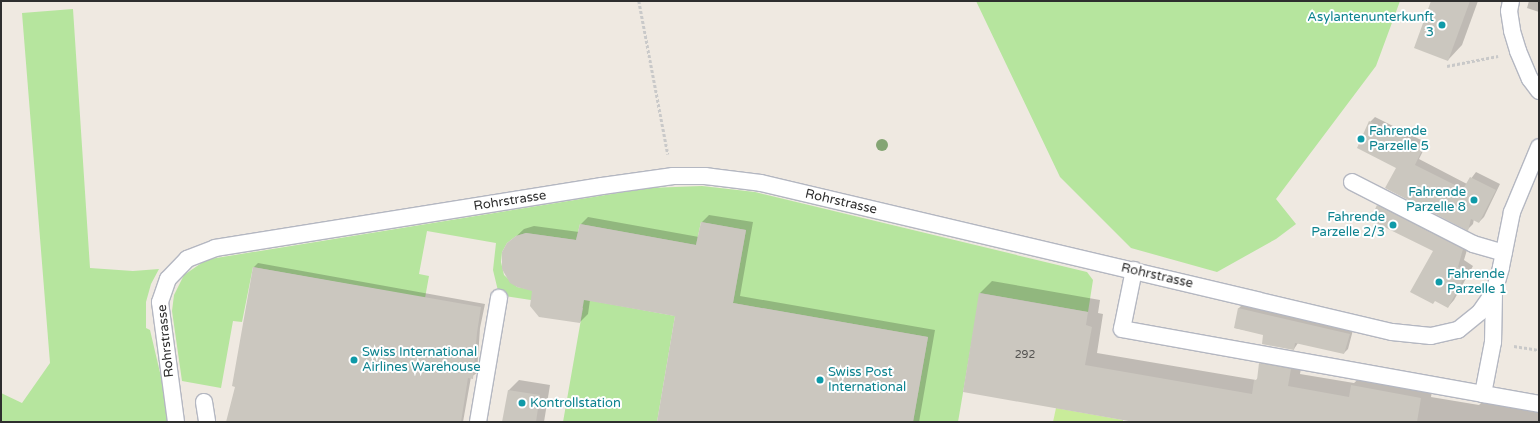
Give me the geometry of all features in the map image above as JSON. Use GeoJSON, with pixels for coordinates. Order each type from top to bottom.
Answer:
{"type":"FeatureCollection","features":[{"type":"Feature","properties":{"kind":"lane"},"geometry":{"type":"LineString","coordinates":[[1511,1],[1509,11],[1512,31],[1518,51],[1530,79],[1539,91]]}},
{"type":"Feature","properties":{"kind":"lane","name":"Rohrstrasse"},"geometry":{"type":"LineString","coordinates":[[176,422],[160,302],[168,279],[187,259],[215,248],[673,176],[705,176],[761,184],[1134,270],[1392,332],[1431,336],[1458,330],[1480,312],[1494,292],[1512,212],[1539,147]]}},
{"type":"Feature","properties":{"kind":"lane"},"geometry":{"type":"LineString","coordinates":[[1352,182],[1473,244],[1504,253]]}},
{"type":"Feature","properties":{"kind":"lane"},"geometry":{"type":"LineString","coordinates":[[1134,270],[1122,329],[1539,404]]}},
{"type":"Feature","properties":{"kind":"lane"},"geometry":{"type":"LineString","coordinates":[[1483,394],[1493,342],[1494,292]]}},
{"type":"Feature","properties":{"kind":"lane"},"geometry":{"type":"LineString","coordinates":[[478,422],[499,298]]}},
{"type":"Feature","properties":{"kind":"lane"},"geometry":{"type":"LineString","coordinates":[[204,402],[207,422]]}},
{"type":"Feature","properties":{"kind":"path"},"geometry":{"type":"LineString","coordinates":[[639,1],[673,176]]}},
{"type":"Feature","properties":{"kind":"path"},"geometry":{"type":"LineString","coordinates":[[1447,66],[1518,51]]}},
{"type":"Feature","properties":{"kind":"green space"},"geometry":{"type":"Polygon","coordinates":[[[976,1],[1400,1],[1376,66],[1276,199],[1296,224],[1276,239],[1217,272],[1131,248],[1060,177],[976,1]]]}},
{"type":"Feature","properties":{"kind":"green space"},"geometry":{"type":"Polygon","coordinates":[[[73,9],[90,268],[133,271],[159,269],[151,284],[146,302],[146,328],[150,330],[166,398],[169,422],[1,422],[1,393],[22,403],[50,363],[22,13],[73,9]]]}},
{"type":"Feature","properties":{"kind":"green space"},"geometry":{"type":"Polygon","coordinates":[[[702,186],[755,192],[1087,272],[1093,280],[1088,312],[980,293],[958,422],[913,422],[928,337],[733,303],[746,230],[701,222],[696,245],[580,224],[576,240],[526,233],[516,236],[507,243],[502,252],[501,262],[504,275],[517,287],[675,316],[657,422],[563,422],[583,308],[499,295],[493,270],[496,243],[427,231],[419,274],[429,276],[425,298],[253,267],[242,322],[233,321],[221,388],[182,381],[172,311],[174,295],[184,275],[210,259],[649,188],[702,186]]]}},
{"type":"Feature","properties":{"kind":"green space"},"geometry":{"type":"Polygon","coordinates":[[[1056,408],[1123,420],[1123,422],[1053,422],[1056,408]]]}},
{"type":"Feature","properties":{"kind":"building","name":"Asylantenunterkunft 3"},"geometry":{"type":"Polygon","coordinates":[[[1431,1],[1470,1],[1448,61],[1414,48],[1431,1]]]}},
{"type":"Feature","properties":{"kind":"building"},"geometry":{"type":"Polygon","coordinates":[[[1369,121],[1423,148],[1415,165],[1463,189],[1470,177],[1496,190],[1479,223],[1471,219],[1468,231],[1385,188],[1396,168],[1357,148],[1369,121]]]}},
{"type":"Feature","properties":{"kind":"building"},"geometry":{"type":"Polygon","coordinates":[[[1377,205],[1463,249],[1458,267],[1467,272],[1448,308],[1435,301],[1433,304],[1410,292],[1433,251],[1370,220],[1377,205]]]}},
{"type":"Feature","properties":{"kind":"building"},"geometry":{"type":"Polygon","coordinates":[[[701,222],[746,230],[733,303],[928,337],[913,422],[657,422],[675,316],[584,300],[580,323],[539,317],[530,306],[532,291],[517,287],[510,283],[502,269],[502,252],[507,243],[516,236],[526,233],[576,240],[580,224],[696,245],[701,222]]]}},
{"type":"Feature","properties":{"kind":"building","name":"Swiss International Airlines Warehouse"},"geometry":{"type":"Polygon","coordinates":[[[253,267],[481,307],[473,379],[468,378],[461,422],[226,422],[235,387],[232,386],[253,267]]]}},
{"type":"Feature","properties":{"kind":"building"},"geometry":{"type":"Polygon","coordinates":[[[979,293],[1088,312],[1086,325],[1092,327],[1085,365],[1252,394],[1254,380],[1257,380],[1259,363],[1291,369],[1288,386],[1349,397],[1351,385],[1421,398],[1417,422],[1134,422],[963,392],[979,293]]]}},
{"type":"Feature","properties":{"kind":"building"},"geometry":{"type":"Polygon","coordinates":[[[1238,308],[1350,334],[1344,354],[1295,343],[1294,350],[1262,344],[1263,335],[1234,328],[1238,308]]]}},
{"type":"Feature","properties":{"kind":"building","name":"Kontrollstation"},"geometry":{"type":"Polygon","coordinates":[[[508,390],[540,395],[536,422],[502,422],[508,390]]]}},
{"type":"Feature","properties":{"kind":"place","name":"Asylantenunterkunft 3"},"geometry":{"type":"Point","coordinates":[1442,25]}},
{"type":"Feature","properties":{"kind":"place","name":"Fahrende Parzelle 5"},"geometry":{"type":"Point","coordinates":[1361,139]}},
{"type":"Feature","properties":{"kind":"place","name":"Fahrende Parzelle 8"},"geometry":{"type":"Point","coordinates":[1474,200]}},
{"type":"Feature","properties":{"kind":"place","name":"Fahrende Parzelle 2/3"},"geometry":{"type":"Point","coordinates":[1393,225]}},
{"type":"Feature","properties":{"kind":"place","name":"Fahrende Parzelle 1"},"geometry":{"type":"Point","coordinates":[1439,282]}},
{"type":"Feature","properties":{"kind":"place","name":"Swiss International Airlines Warehouse"},"geometry":{"type":"Point","coordinates":[354,360]}},
{"type":"Feature","properties":{"kind":"place","name":"Swiss Post International"},"geometry":{"type":"Point","coordinates":[820,380]}},
{"type":"Feature","properties":{"kind":"place","name":"Kontrollstation"},"geometry":{"type":"Point","coordinates":[522,403]}}]}
